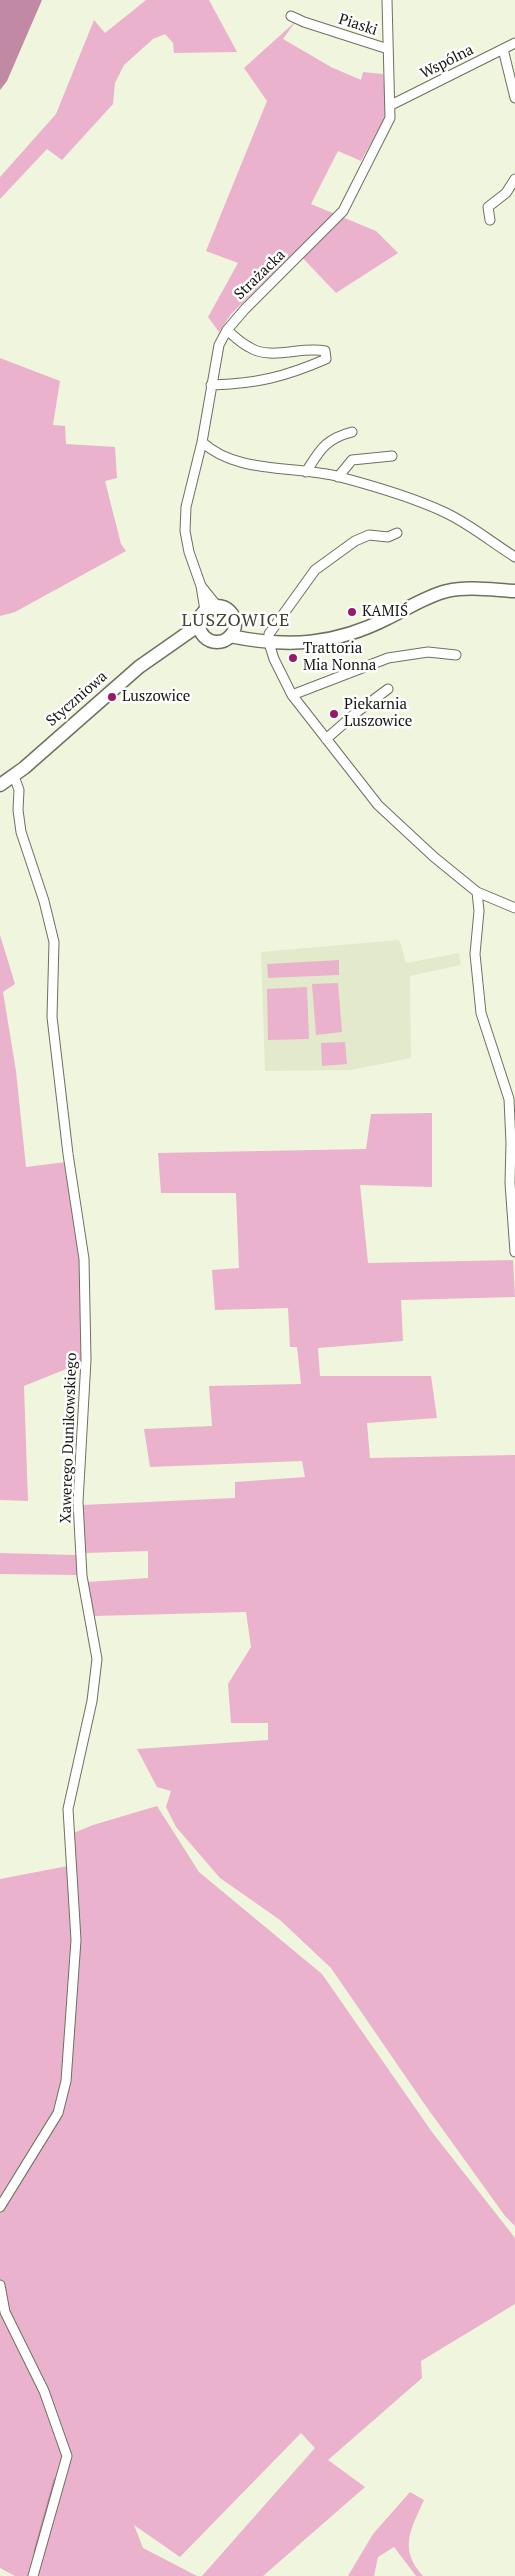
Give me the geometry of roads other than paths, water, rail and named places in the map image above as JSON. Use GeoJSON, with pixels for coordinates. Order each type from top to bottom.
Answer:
{"type":"FeatureCollection","features":[{"type":"Feature","properties":{"kind":"street","name":"Strażacka"},"geometry":{"type":"LineString","coordinates":[[211,608],[189,552],[184,531],[186,506],[202,442],[219,345],[245,309],[344,211],[390,118],[388,0]]}},
{"type":"Feature","properties":{"kind":"street","name":"Piaski"},"geometry":{"type":"LineString","coordinates":[[291,16],[388,49]]}},
{"type":"Feature","properties":{"kind":"street","name":"Wspólna"},"geometry":{"type":"LineString","coordinates":[[391,105],[515,43]]}},
{"type":"Feature","properties":{"kind":"street"},"geometry":{"type":"LineString","coordinates":[[503,48],[515,98]]}},
{"type":"Feature","properties":{"kind":"street"},"geometry":{"type":"LineString","coordinates":[[490,220],[488,207],[506,193],[515,179]]}},
{"type":"Feature","properties":{"kind":"street"},"geometry":{"type":"LineString","coordinates":[[211,385],[270,380],[293,374],[326,359],[326,351],[298,349],[266,353],[249,348],[228,330]]}},
{"type":"Feature","properties":{"kind":"street"},"geometry":{"type":"LineString","coordinates":[[306,472],[321,448],[338,436],[352,432]]}},
{"type":"Feature","properties":{"kind":"street"},"geometry":{"type":"LineString","coordinates":[[202,442],[216,453],[226,457],[266,467],[338,476],[444,512],[515,556]]}},
{"type":"Feature","properties":{"kind":"street"},"geometry":{"type":"LineString","coordinates":[[338,476],[352,460],[392,456]]}},
{"type":"Feature","properties":{"kind":"street"},"geometry":{"type":"LineString","coordinates":[[263,641],[316,570],[355,540],[369,535],[388,537],[397,533]]}},
{"type":"Feature","properties":{"kind":"street"},"geometry":{"type":"LineString","coordinates":[[515,591],[449,590],[420,601],[363,630],[310,643],[263,641],[230,636],[216,642],[201,631],[202,615],[211,608],[225,609],[232,615],[235,623],[263,641],[292,696],[378,805],[434,857],[477,892],[515,908]]}},
{"type":"Feature","properties":{"kind":"street"},"geometry":{"type":"LineString","coordinates":[[230,636],[235,623]]}},
{"type":"Feature","properties":{"kind":"street","name":"Styczniowa"},"geometry":{"type":"LineString","coordinates":[[0,785],[14,776],[140,667],[178,641],[201,631]]}},
{"type":"Feature","properties":{"kind":"street"},"geometry":{"type":"LineString","coordinates":[[292,696],[319,683],[388,658],[428,652],[456,654]]}},
{"type":"Feature","properties":{"kind":"street"},"geometry":{"type":"LineString","coordinates":[[326,739],[357,712],[388,690]]}},
{"type":"Feature","properties":{"kind":"street","name":"Xawerego Dunikowskiego"},"geometry":{"type":"LineString","coordinates":[[0,2207],[58,2113],[66,2081],[76,1940],[68,1809],[92,1701],[96,1659],[82,1576],[78,1502],[86,1360],[84,1259],[68,1154],[52,1017],[54,942],[43,896],[21,832],[18,810],[19,790],[14,776]]}},
{"type":"Feature","properties":{"kind":"street"},"geometry":{"type":"LineString","coordinates":[[477,892],[479,910],[475,954],[481,1012],[509,1099],[512,1143],[510,1183],[515,1252]]}},
{"type":"Feature","properties":{"kind":"street"},"geometry":{"type":"LineString","coordinates":[[0,2286],[5,2312],[44,2390],[66,2456],[33,2576]]}},
{"type":"Feature","properties":{"kind":"waterway"},"geometry":{"type":"LineString","coordinates":[[35,2552],[55,2480]]}},
{"type":"Feature","properties":{"kind":"place","name":"KAMIŚ"},"geometry":{"type":"Point","coordinates":[352,612]}},
{"type":"Feature","properties":{"kind":"place","name":"Trattoria Mia Nonna"},"geometry":{"type":"Point","coordinates":[293,658]}},
{"type":"Feature","properties":{"kind":"place","name":"Luszowice"},"geometry":{"type":"Point","coordinates":[112,697]}},
{"type":"Feature","properties":{"kind":"place","name":"Piekarnia Luszowice"},"geometry":{"type":"Point","coordinates":[334,714]}},
{"type":"Feature","properties":{"kind":"district","name":"LUSZOWICE"},"geometry":{"type":"Point","coordinates":[236,621]}}]}
